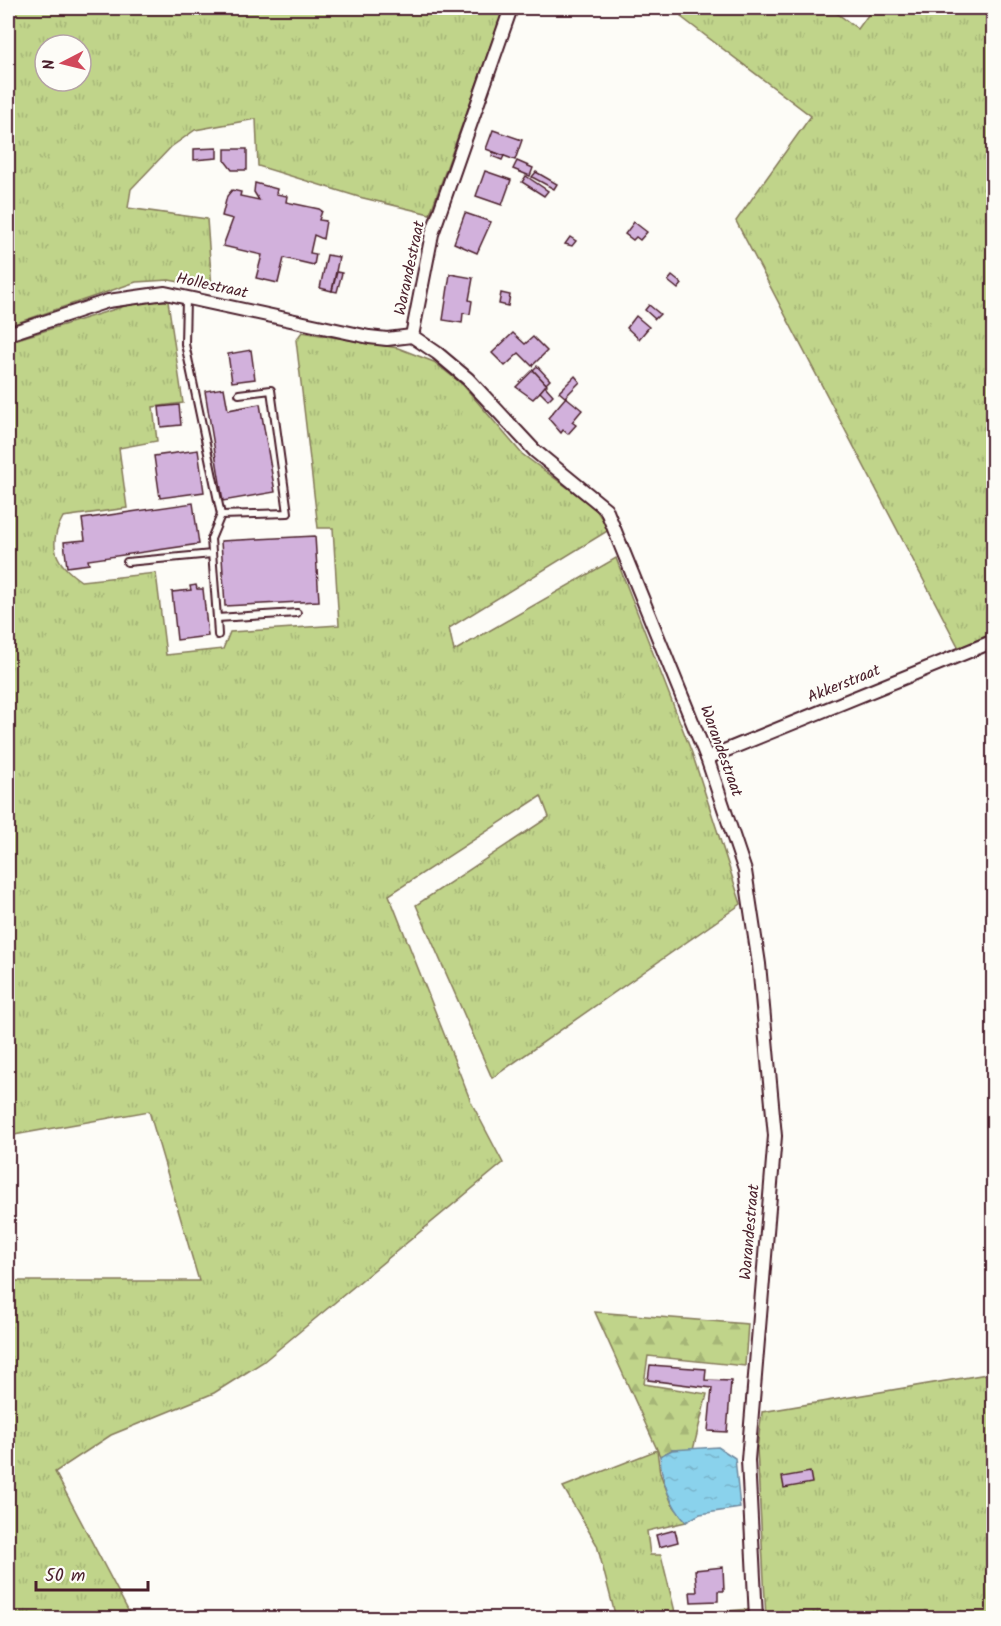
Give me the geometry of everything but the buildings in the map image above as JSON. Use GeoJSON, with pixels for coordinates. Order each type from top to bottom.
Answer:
{"type":"FeatureCollection","features":[{"type":"Feature","properties":{"kind":"street","name":"Warandestraat"},"geometry":{"type":"LineString","coordinates":[[511,8],[432,234],[412,336],[437,353],[468,380],[536,451],[606,509],[707,758],[746,871],[759,964],[775,1136],[748,1460],[756,1618]]}},
{"type":"Feature","properties":{"kind":"street","name":"Hollestraat"},"geometry":{"type":"LineString","coordinates":[[8,334],[125,297],[165,293],[369,337],[387,339],[412,336]]}},
{"type":"Feature","properties":{"kind":"street","name":"Akkerstraat"},"geometry":{"type":"LineString","coordinates":[[707,758],[993,641]]}},
{"type":"Feature","properties":{"kind":"lane"},"geometry":{"type":"LineString","coordinates":[[186,297],[185,344],[221,516],[211,539],[218,635]]}},
{"type":"Feature","properties":{"kind":"lane"},"geometry":{"type":"LineString","coordinates":[[221,516],[288,513],[271,390],[239,394]]}},
{"type":"Feature","properties":{"kind":"lane"},"geometry":{"type":"LineString","coordinates":[[127,562],[212,554]]}},
{"type":"Feature","properties":{"kind":"lane"},"geometry":{"type":"LineString","coordinates":[[217,618],[297,613]]}},
{"type":"Feature","properties":{"kind":"green space"},"geometry":{"type":"Polygon","coordinates":[[[8,8],[504,8],[430,214],[359,197],[258,166],[256,119],[195,130],[171,147],[131,189],[128,208],[207,219],[212,288],[169,280],[136,282],[8,326],[8,8]]]}},
{"type":"Feature","properties":{"kind":"green space"},"geometry":{"type":"Polygon","coordinates":[[[689,8],[732,8],[744,11],[748,8],[830,8],[858,29],[873,8],[993,8],[993,633],[959,648],[736,221],[811,116],[681,17],[689,8]]]}},
{"type":"Feature","properties":{"kind":"green space"},"geometry":{"type":"Polygon","coordinates":[[[168,301],[183,403],[153,407],[157,441],[119,448],[127,508],[63,517],[55,537],[55,545],[56,553],[65,567],[81,581],[156,573],[166,655],[223,649],[230,632],[339,625],[333,528],[318,528],[296,340],[302,332],[398,348],[434,362],[463,385],[522,454],[595,508],[609,530],[449,628],[454,651],[616,558],[692,753],[741,904],[492,1078],[416,905],[549,817],[541,796],[389,895],[471,1102],[503,1163],[263,1362],[214,1393],[111,1435],[55,1472],[132,1618],[8,1618],[8,1281],[199,1281],[149,1111],[8,1136],[8,342],[138,302],[168,301]]]}},
{"type":"Feature","properties":{"kind":"green space"},"geometry":{"type":"Polygon","coordinates":[[[595,1312],[748,1324],[745,1366],[648,1356],[644,1384],[707,1394],[693,1450],[672,1450],[660,1456],[595,1312]]]}},
{"type":"Feature","properties":{"kind":"green space"},"geometry":{"type":"Polygon","coordinates":[[[993,1373],[993,1618],[766,1618],[757,1449],[762,1412],[993,1373]]]}},
{"type":"Feature","properties":{"kind":"green space"},"geometry":{"type":"Polygon","coordinates":[[[657,1450],[660,1473],[672,1504],[686,1522],[647,1531],[650,1555],[661,1555],[676,1616],[748,1609],[748,1618],[616,1618],[597,1545],[563,1487],[657,1450]]]}},
{"type":"Feature","properties":{"kind":"water"},"geometry":{"type":"Polygon","coordinates":[[[718,1447],[735,1458],[740,1508],[700,1514],[686,1522],[675,1508],[667,1491],[660,1456],[672,1450],[718,1447]]]}}]}
